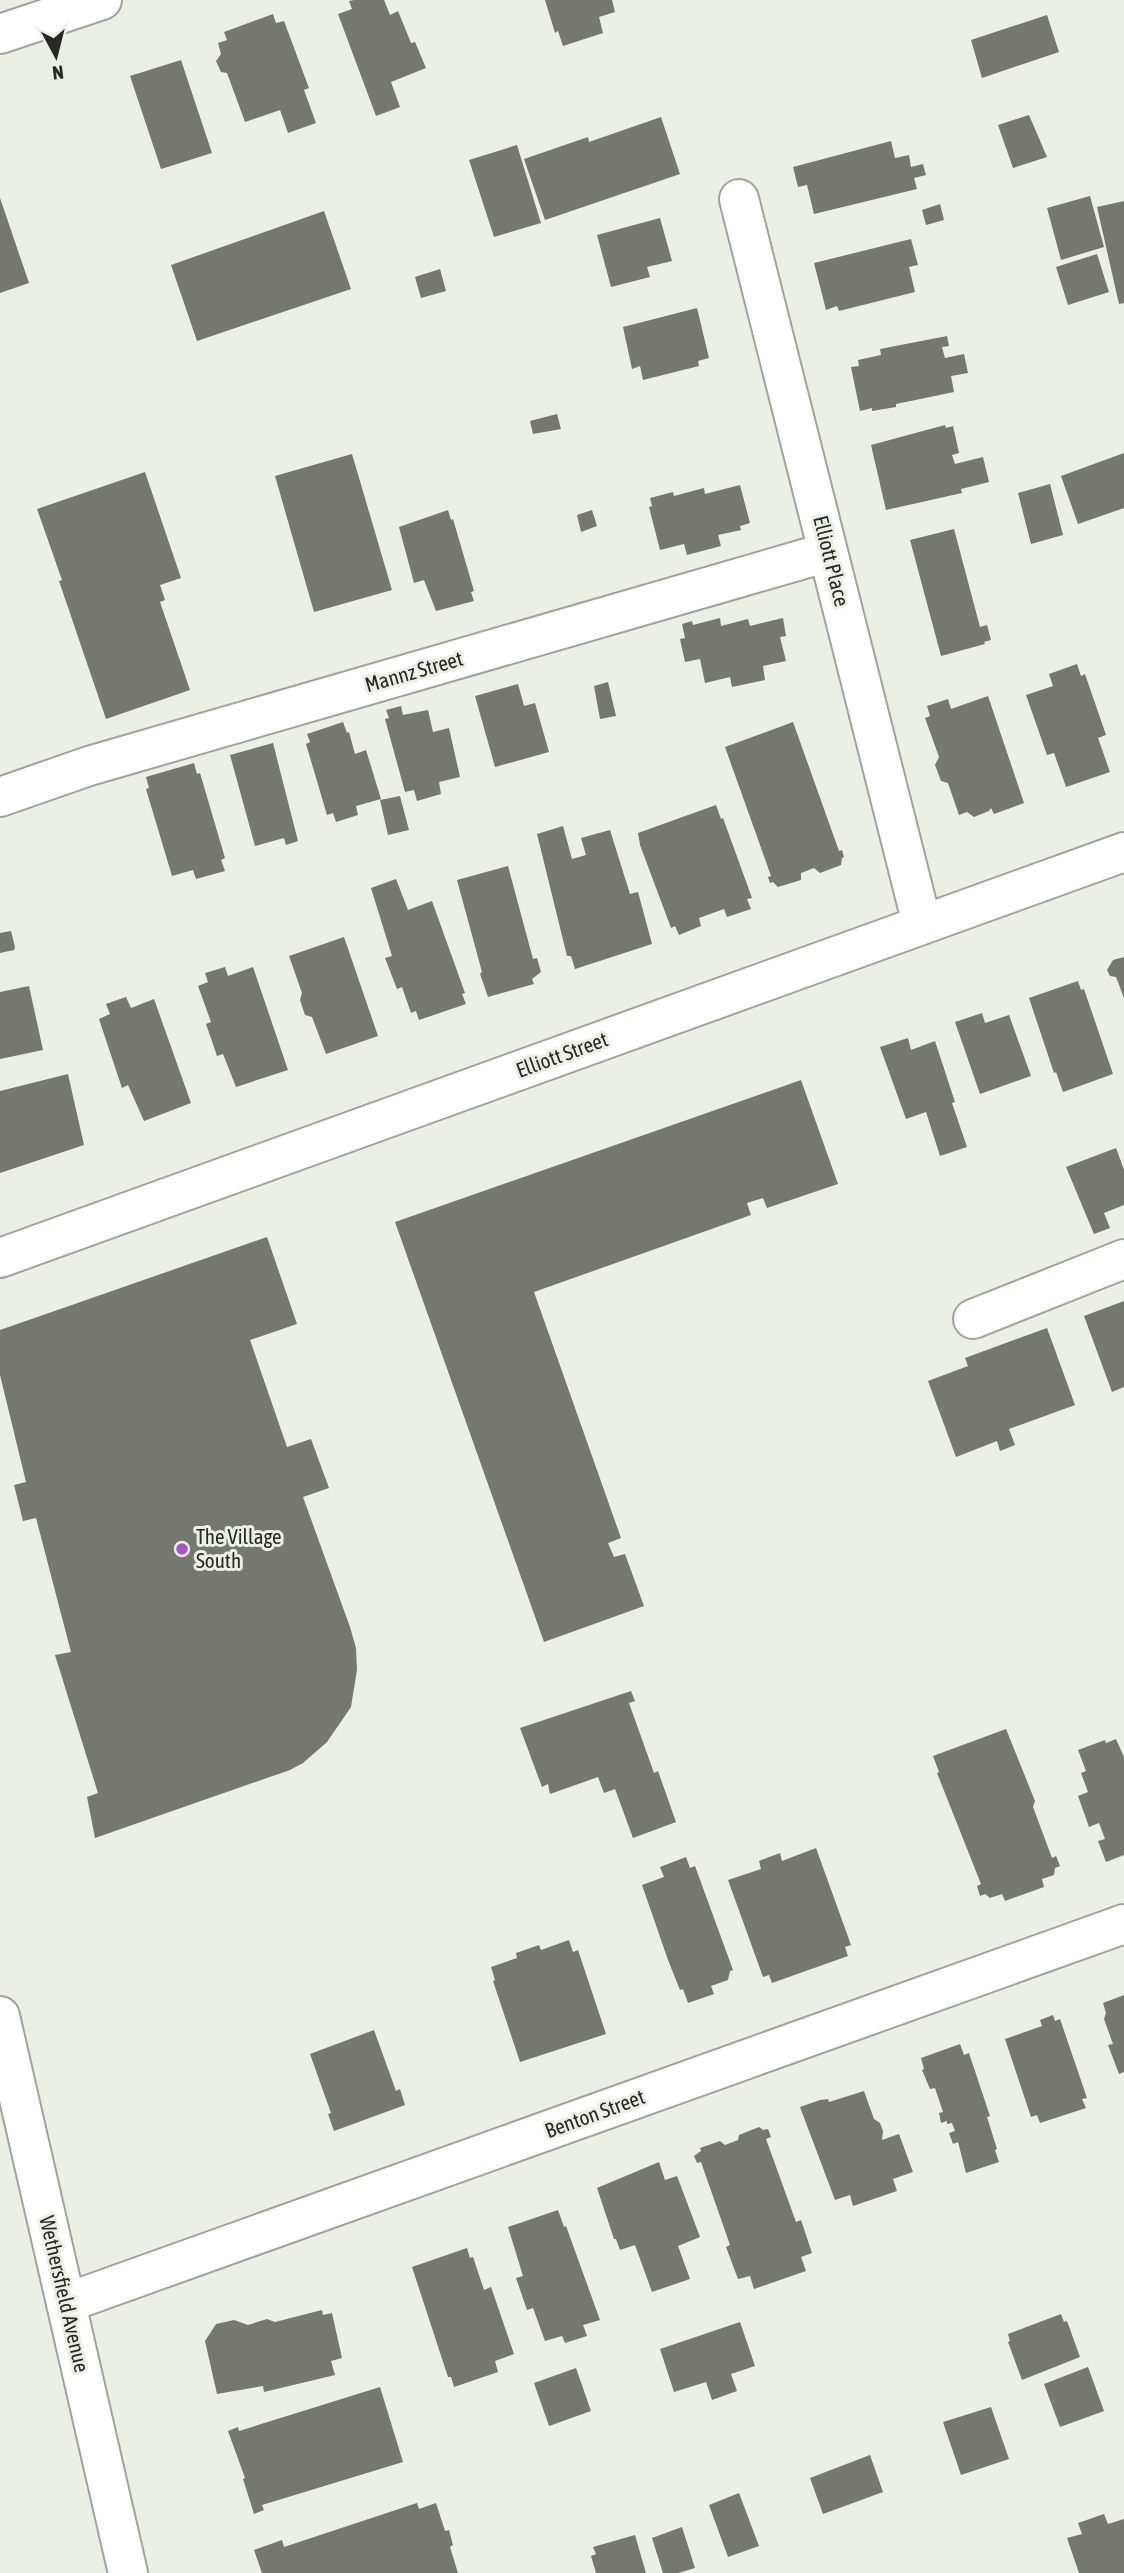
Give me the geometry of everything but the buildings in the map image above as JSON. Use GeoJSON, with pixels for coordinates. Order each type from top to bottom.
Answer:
{"type":"FeatureCollection","features":[{"type":"Feature","properties":{"kind":"street"},"geometry":{"type":"LineString","coordinates":[[0,34],[102,0]]}},
{"type":"Feature","properties":{"kind":"street","name":"Elliott Place"},"geometry":{"type":"LineString","coordinates":[[739,199],[922,924]]}},
{"type":"Feature","properties":{"kind":"street","name":"Mannz Street"},"geometry":{"type":"LineString","coordinates":[[0,797],[89,766],[828,552]]}},
{"type":"Feature","properties":{"kind":"street","name":"Elliott Street"},"geometry":{"type":"LineString","coordinates":[[0,1258],[1124,852]]}},
{"type":"Feature","properties":{"kind":"street"},"geometry":{"type":"LineString","coordinates":[[972,1319],[1124,1259]]}},
{"type":"Feature","properties":{"kind":"street","name":"Benton Street"},"geometry":{"type":"LineString","coordinates":[[66,2303],[1124,1924]]}},
{"type":"Feature","properties":{"kind":"street","name":"Wethersfield Avenue"},"geometry":{"type":"LineString","coordinates":[[0,2015],[128,2573]]}},
{"type":"Feature","properties":{"kind":"place","name":"The Village South"},"geometry":{"type":"Point","coordinates":[182,1549]}}]}
